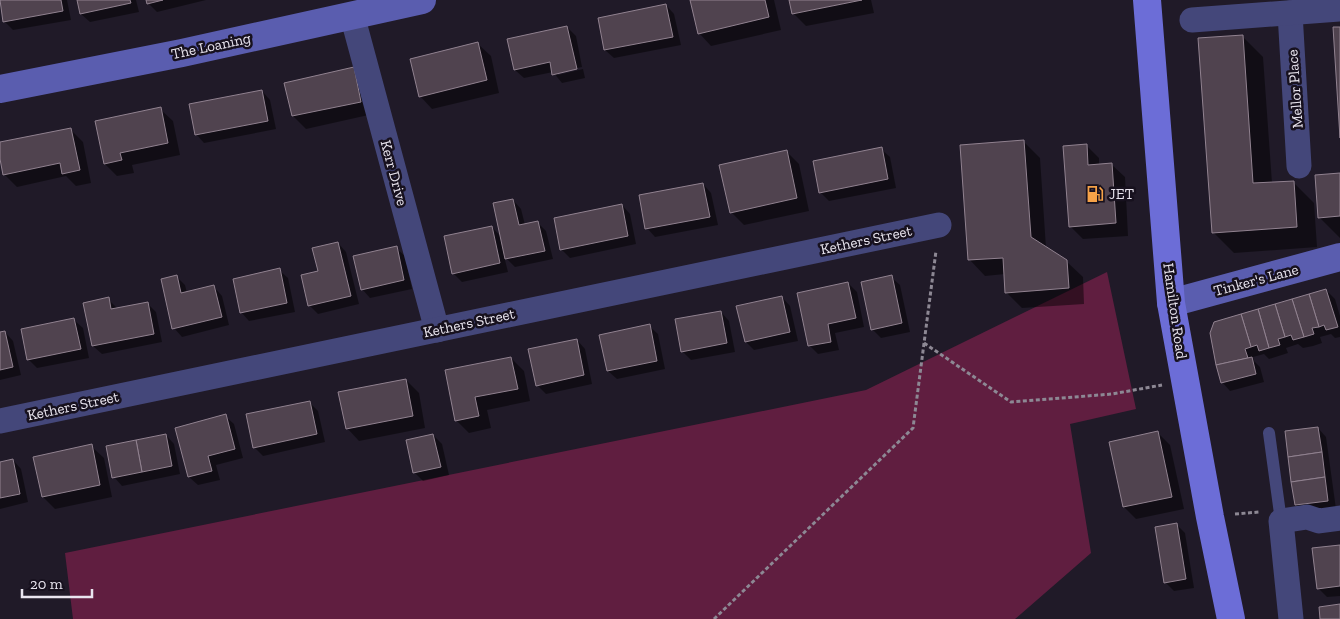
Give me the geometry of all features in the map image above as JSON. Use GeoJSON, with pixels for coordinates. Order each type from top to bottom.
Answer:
{"type":"FeatureCollection","features":[{"type":"Feature","properties":{"kind":"main road","name":"Hamilton Road"},"geometry":{"type":"LineString","coordinates":[[1148,0],[1171,303],[1210,517],[1231,619]]}},
{"type":"Feature","properties":{"kind":"street","name":"The Loaning"},"geometry":{"type":"LineString","coordinates":[[0,89],[422,0]]}},
{"type":"Feature","properties":{"kind":"street"},"geometry":{"type":"LineString","coordinates":[[1192,20],[1340,9]]}},
{"type":"Feature","properties":{"kind":"street","name":"Mellor Place"},"geometry":{"type":"LineString","coordinates":[[1290,13],[1300,166]]}},
{"type":"Feature","properties":{"kind":"street","name":"Kerr Drive"},"geometry":{"type":"LineString","coordinates":[[352,15],[437,330]]}},
{"type":"Feature","properties":{"kind":"street","name":"Kethers Street"},"geometry":{"type":"LineString","coordinates":[[0,421],[939,225]]}},
{"type":"Feature","properties":{"kind":"street","name":"Tinker's Lane"},"geometry":{"type":"LineString","coordinates":[[1171,303],[1340,257]]}},
{"type":"Feature","properties":{"kind":"street"},"geometry":{"type":"LineString","coordinates":[[1291,619],[1281,521],[1307,517],[1319,521],[1340,518]]}},
{"type":"Feature","properties":{"kind":"lane"},"geometry":{"type":"LineString","coordinates":[[1269,433],[1281,521]]}},
{"type":"Feature","properties":{"kind":"path"},"geometry":{"type":"LineString","coordinates":[[714,619],[913,428],[939,225]]}},
{"type":"Feature","properties":{"kind":"path"},"geometry":{"type":"LineString","coordinates":[[924,343],[1011,402],[1112,394],[1185,381]]}},
{"type":"Feature","properties":{"kind":"path"},"geometry":{"type":"LineString","coordinates":[[1210,517],[1268,510],[1281,521]]}},
{"type":"Feature","properties":{"kind":"shaded area"},"geometry":{"type":"Polygon","coordinates":[[[1107,272],[1136,409],[1070,424],[1091,553],[1015,619],[73,619],[65,553],[866,390],[1107,272]]]}},
{"type":"Feature","properties":{"kind":"building"},"geometry":{"type":"Polygon","coordinates":[[[0,0],[61,0],[63,11],[3,22],[0,0]]]}},
{"type":"Feature","properties":{"kind":"building"},"geometry":{"type":"Polygon","coordinates":[[[77,0],[130,0],[131,3],[80,14],[77,0]]]}},
{"type":"Feature","properties":{"kind":"building"},"geometry":{"type":"Polygon","coordinates":[[[146,0],[163,0],[147,4],[146,0]]]}},
{"type":"Feature","properties":{"kind":"building"},"geometry":{"type":"Polygon","coordinates":[[[690,0],[765,0],[769,17],[698,34],[690,0]]]}},
{"type":"Feature","properties":{"kind":"building"},"geometry":{"type":"Polygon","coordinates":[[[789,0],[862,0],[792,14],[789,0]]]}},
{"type":"Feature","properties":{"kind":"building"},"geometry":{"type":"Polygon","coordinates":[[[666,4],[673,37],[604,50],[598,18],[666,4]]]}},
{"type":"Feature","properties":{"kind":"building"},"geometry":{"type":"Polygon","coordinates":[[[567,26],[577,69],[552,75],[550,62],[514,70],[507,39],[567,26]]]}},
{"type":"Feature","properties":{"kind":"building"},"geometry":{"type":"Polygon","coordinates":[[[1333,27],[1340,27],[1340,138],[1333,27]]]}},
{"type":"Feature","properties":{"kind":"building"},"geometry":{"type":"Polygon","coordinates":[[[1243,35],[1253,183],[1294,181],[1297,227],[1212,233],[1198,38],[1243,35]]]}},
{"type":"Feature","properties":{"kind":"building"},"geometry":{"type":"Polygon","coordinates":[[[478,42],[487,80],[419,97],[410,59],[478,42]]]}},
{"type":"Feature","properties":{"kind":"building"},"geometry":{"type":"Polygon","coordinates":[[[354,67],[361,102],[292,116],[284,83],[354,67]]]}},
{"type":"Feature","properties":{"kind":"building"},"geometry":{"type":"Polygon","coordinates":[[[262,90],[268,121],[195,135],[189,104],[262,90]]]}},
{"type":"Feature","properties":{"kind":"building"},"geometry":{"type":"Polygon","coordinates":[[[161,107],[168,143],[120,153],[122,160],[104,164],[95,121],[161,107]]]}},
{"type":"Feature","properties":{"kind":"building"},"geometry":{"type":"Polygon","coordinates":[[[71,128],[80,170],[62,174],[60,163],[3,175],[0,159],[0,142],[71,128]]]}},
{"type":"Feature","properties":{"kind":"building"},"geometry":{"type":"Polygon","coordinates":[[[1024,140],[1031,237],[1067,260],[1069,288],[1005,293],[1003,258],[968,260],[960,145],[1024,140]]]}},
{"type":"Feature","properties":{"kind":"building"},"geometry":{"type":"Polygon","coordinates":[[[1087,144],[1088,165],[1112,163],[1116,223],[1069,227],[1063,146],[1087,144]]]}},
{"type":"Feature","properties":{"kind":"building"},"geometry":{"type":"Polygon","coordinates":[[[882,147],[888,179],[819,193],[813,161],[882,147]]]}},
{"type":"Feature","properties":{"kind":"building"},"geometry":{"type":"Polygon","coordinates":[[[787,150],[797,198],[730,213],[719,165],[787,150]]]}},
{"type":"Feature","properties":{"kind":"building"},"geometry":{"type":"Polygon","coordinates":[[[1340,173],[1340,216],[1318,218],[1315,175],[1340,173]]]}},
{"type":"Feature","properties":{"kind":"building"},"geometry":{"type":"Polygon","coordinates":[[[703,183],[710,217],[645,229],[639,195],[703,183]]]}},
{"type":"Feature","properties":{"kind":"building"},"geometry":{"type":"Polygon","coordinates":[[[513,199],[519,225],[538,221],[545,251],[505,259],[493,203],[513,199]]]}},
{"type":"Feature","properties":{"kind":"building"},"geometry":{"type":"Polygon","coordinates":[[[622,204],[628,236],[560,250],[554,218],[622,204]]]}},
{"type":"Feature","properties":{"kind":"building"},"geometry":{"type":"Polygon","coordinates":[[[492,226],[500,263],[452,274],[444,236],[492,226]]]}},
{"type":"Feature","properties":{"kind":"building"},"geometry":{"type":"Polygon","coordinates":[[[338,242],[351,296],[308,306],[301,275],[318,271],[312,248],[338,242]]]}},
{"type":"Feature","properties":{"kind":"building"},"geometry":{"type":"Polygon","coordinates":[[[397,246],[404,280],[361,290],[353,256],[397,246]]]}},
{"type":"Feature","properties":{"kind":"building"},"geometry":{"type":"Polygon","coordinates":[[[280,268],[287,303],[240,313],[233,279],[280,268]]]}},
{"type":"Feature","properties":{"kind":"building"},"geometry":{"type":"Polygon","coordinates":[[[177,275],[181,293],[214,285],[222,317],[172,329],[161,279],[177,275]]]}},
{"type":"Feature","properties":{"kind":"building"},"geometry":{"type":"Polygon","coordinates":[[[892,275],[902,323],[871,330],[861,282],[892,275]]]}},
{"type":"Feature","properties":{"kind":"building"},"geometry":{"type":"Polygon","coordinates":[[[848,282],[856,318],[828,324],[831,342],[808,346],[797,293],[848,282]]]}},
{"type":"Feature","properties":{"kind":"building"},"geometry":{"type":"Polygon","coordinates":[[[1326,289],[1338,327],[1326,330],[1324,325],[1319,327],[1309,294],[1326,289]]]}},
{"type":"Feature","properties":{"kind":"building"},"geometry":{"type":"Polygon","coordinates":[[[1309,294],[1319,327],[1312,328],[1314,334],[1304,337],[1292,299],[1309,294]]]}},
{"type":"Feature","properties":{"kind":"building"},"geometry":{"type":"Polygon","coordinates":[[[782,296],[790,332],[745,342],[736,306],[782,296]]]}},
{"type":"Feature","properties":{"kind":"building"},"geometry":{"type":"Polygon","coordinates":[[[109,297],[111,309],[148,302],[154,334],[92,346],[83,303],[109,297]]]}},
{"type":"Feature","properties":{"kind":"building"},"geometry":{"type":"Polygon","coordinates":[[[1292,299],[1304,337],[1293,340],[1291,335],[1285,337],[1275,304],[1292,299]]]}},
{"type":"Feature","properties":{"kind":"building"},"geometry":{"type":"Polygon","coordinates":[[[1275,304],[1285,337],[1278,339],[1280,345],[1269,348],[1258,309],[1275,304]]]}},
{"type":"Feature","properties":{"kind":"building"},"geometry":{"type":"Polygon","coordinates":[[[1258,309],[1269,348],[1259,351],[1257,345],[1251,347],[1241,314],[1258,309]]]}},
{"type":"Feature","properties":{"kind":"building"},"geometry":{"type":"Polygon","coordinates":[[[721,311],[727,343],[681,352],[675,319],[721,311]]]}},
{"type":"Feature","properties":{"kind":"building"},"geometry":{"type":"Polygon","coordinates":[[[1241,314],[1251,347],[1245,349],[1248,358],[1216,365],[1210,333],[1214,322],[1241,314]]]}},
{"type":"Feature","properties":{"kind":"building"},"geometry":{"type":"Polygon","coordinates":[[[74,318],[81,349],[27,360],[21,329],[74,318]]]}},
{"type":"Feature","properties":{"kind":"building"},"geometry":{"type":"Polygon","coordinates":[[[650,324],[657,361],[607,371],[599,335],[650,324]]]}},
{"type":"Feature","properties":{"kind":"building"},"geometry":{"type":"Polygon","coordinates":[[[5,331],[13,367],[0,370],[0,332],[5,331]]]}},
{"type":"Feature","properties":{"kind":"building"},"geometry":{"type":"Polygon","coordinates":[[[577,339],[584,375],[536,386],[528,349],[577,339]]]}},
{"type":"Feature","properties":{"kind":"building"},"geometry":{"type":"Polygon","coordinates":[[[511,357],[518,389],[475,397],[479,416],[455,421],[445,370],[511,357]]]}},
{"type":"Feature","properties":{"kind":"building"},"geometry":{"type":"Polygon","coordinates":[[[1252,357],[1256,374],[1221,383],[1216,365],[1252,357]]]}},
{"type":"Feature","properties":{"kind":"building"},"geometry":{"type":"Polygon","coordinates":[[[406,379],[413,416],[346,429],[338,392],[406,379]]]}},
{"type":"Feature","properties":{"kind":"building"},"geometry":{"type":"Polygon","coordinates":[[[310,401],[317,434],[253,448],[246,414],[310,401]]]}},
{"type":"Feature","properties":{"kind":"building"},"geometry":{"type":"Polygon","coordinates":[[[226,414],[235,449],[208,456],[212,471],[188,477],[175,428],[226,414]]]}},
{"type":"Feature","properties":{"kind":"building"},"geometry":{"type":"Polygon","coordinates":[[[1318,427],[1322,452],[1288,457],[1285,431],[1318,427]]]}},
{"type":"Feature","properties":{"kind":"building"},"geometry":{"type":"Polygon","coordinates":[[[1158,431],[1172,497],[1123,507],[1109,442],[1158,431]]]}},
{"type":"Feature","properties":{"kind":"building"},"geometry":{"type":"Polygon","coordinates":[[[166,434],[172,466],[142,472],[136,440],[166,434]]]}},
{"type":"Feature","properties":{"kind":"building"},"geometry":{"type":"Polygon","coordinates":[[[433,434],[441,467],[413,473],[406,440],[433,434]]]}},
{"type":"Feature","properties":{"kind":"building"},"geometry":{"type":"Polygon","coordinates":[[[136,440],[142,472],[112,478],[106,446],[136,440]]]}},
{"type":"Feature","properties":{"kind":"building"},"geometry":{"type":"Polygon","coordinates":[[[92,444],[100,485],[42,497],[33,457],[92,444]]]}},
{"type":"Feature","properties":{"kind":"building"},"geometry":{"type":"Polygon","coordinates":[[[1322,452],[1325,477],[1291,482],[1288,457],[1322,452]]]}},
{"type":"Feature","properties":{"kind":"building"},"geometry":{"type":"Polygon","coordinates":[[[13,459],[20,494],[0,498],[0,462],[13,459]]]}},
{"type":"Feature","properties":{"kind":"building"},"geometry":{"type":"Polygon","coordinates":[[[1325,477],[1328,501],[1295,505],[1291,482],[1325,477]]]}},
{"type":"Feature","properties":{"kind":"building"},"geometry":{"type":"Polygon","coordinates":[[[1177,523],[1186,579],[1164,583],[1155,527],[1177,523]]]}},
{"type":"Feature","properties":{"kind":"building"},"geometry":{"type":"Polygon","coordinates":[[[1340,545],[1340,586],[1317,589],[1312,548],[1340,545]]]}},
{"type":"Feature","properties":{"kind":"building"},"geometry":{"type":"Polygon","coordinates":[[[1340,604],[1340,619],[1320,619],[1319,607],[1340,604]]]}},
{"type":"Feature","properties":{"kind":"place","name":"JET"},"geometry":{"type":"Point","coordinates":[1095,194]}}]}
